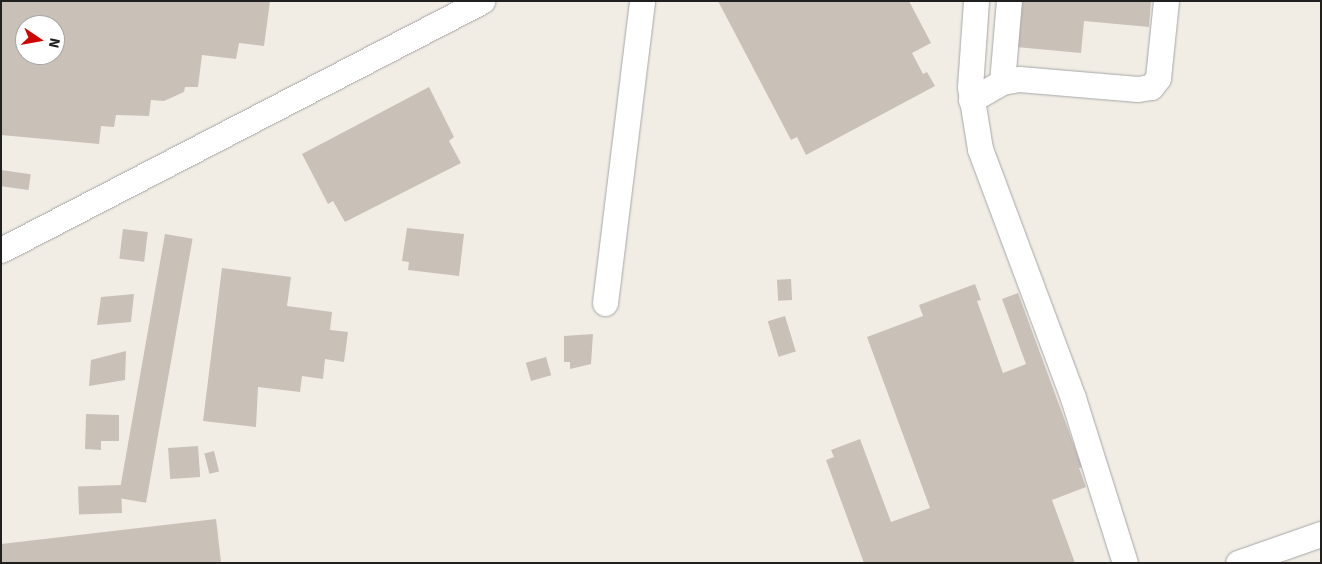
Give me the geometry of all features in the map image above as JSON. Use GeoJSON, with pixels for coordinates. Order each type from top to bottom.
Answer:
{"type":"FeatureCollection","features":[{"type":"Feature","properties":{"kind":"street"},"geometry":{"type":"LineString","coordinates":[[1,250],[482,1]]}},
{"type":"Feature","properties":{"kind":"street"},"geometry":{"type":"LineString","coordinates":[[605,303],[642,1]]}},
{"type":"Feature","properties":{"kind":"street"},"geometry":{"type":"LineString","coordinates":[[976,1],[971,100],[980,149],[1073,398],[1125,563]]}},
{"type":"Feature","properties":{"kind":"street"},"geometry":{"type":"LineString","coordinates":[[1002,82],[1009,1]]}},
{"type":"Feature","properties":{"kind":"street"},"geometry":{"type":"LineString","coordinates":[[971,100],[1002,82],[1047,80],[1138,89],[1150,87],[1158,78],[1166,1]]}},
{"type":"Feature","properties":{"kind":"street"},"geometry":{"type":"LineString","coordinates":[[1238,563],[1321,534]]}},
{"type":"Feature","properties":{"kind":"building"},"geometry":{"type":"Polygon","coordinates":[[[1,1],[270,1],[264,46],[239,43],[236,59],[202,55],[198,87],[185,87],[184,92],[164,101],[151,100],[149,116],[116,115],[114,127],[101,126],[99,144],[1,135],[1,1]]]}},
{"type":"Feature","properties":{"kind":"building"},"geometry":{"type":"Polygon","coordinates":[[[718,1],[909,1],[931,43],[912,53],[923,74],[927,72],[935,86],[806,155],[797,137],[791,140],[718,1]]]}},
{"type":"Feature","properties":{"kind":"building"},"geometry":{"type":"Polygon","coordinates":[[[1019,1],[1151,1],[1149,27],[1084,21],[1081,53],[1015,47],[1019,1]]]}},
{"type":"Feature","properties":{"kind":"building"},"geometry":{"type":"Polygon","coordinates":[[[429,87],[454,137],[449,141],[461,163],[345,222],[333,201],[328,204],[302,154],[429,87]]]}},
{"type":"Feature","properties":{"kind":"building"},"geometry":{"type":"Polygon","coordinates":[[[1,170],[31,174],[28,190],[1,186],[1,170]]]}},
{"type":"Feature","properties":{"kind":"building"},"geometry":{"type":"Polygon","coordinates":[[[407,228],[464,234],[459,276],[408,270],[409,262],[402,261],[407,228]]]}},
{"type":"Feature","properties":{"kind":"building"},"geometry":{"type":"Polygon","coordinates":[[[123,229],[148,232],[144,262],[119,259],[123,229]]]}},
{"type":"Feature","properties":{"kind":"building"},"geometry":{"type":"Polygon","coordinates":[[[165,234],[193,239],[146,503],[118,498],[165,234]]]}},
{"type":"Feature","properties":{"kind":"building"},"geometry":{"type":"Polygon","coordinates":[[[222,268],[291,277],[287,306],[332,312],[330,330],[348,332],[344,362],[325,359],[323,379],[302,376],[300,392],[258,387],[256,427],[203,421],[222,268]]]}},
{"type":"Feature","properties":{"kind":"building"},"geometry":{"type":"Polygon","coordinates":[[[791,279],[792,300],[778,301],[777,280],[791,279]]]}},
{"type":"Feature","properties":{"kind":"building"},"geometry":{"type":"Polygon","coordinates":[[[975,284],[981,300],[977,301],[1003,373],[1026,364],[1002,299],[1018,293],[1082,467],[1079,468],[1086,487],[1052,500],[1075,563],[864,563],[826,460],[834,457],[831,450],[860,439],[891,522],[930,508],[867,337],[923,316],[919,305],[975,284]]]}},
{"type":"Feature","properties":{"kind":"building"},"geometry":{"type":"Polygon","coordinates":[[[134,294],[131,322],[97,325],[101,297],[134,294]]]}},
{"type":"Feature","properties":{"kind":"building"},"geometry":{"type":"Polygon","coordinates":[[[785,316],[796,351],[779,357],[768,321],[785,316]]]}},
{"type":"Feature","properties":{"kind":"building"},"geometry":{"type":"Polygon","coordinates":[[[593,334],[591,364],[570,369],[570,362],[564,362],[564,336],[593,334]]]}},
{"type":"Feature","properties":{"kind":"building"},"geometry":{"type":"Polygon","coordinates":[[[126,351],[125,380],[89,386],[91,360],[126,351]]]}},
{"type":"Feature","properties":{"kind":"building"},"geometry":{"type":"Polygon","coordinates":[[[546,357],[551,375],[531,381],[526,363],[546,357]]]}},
{"type":"Feature","properties":{"kind":"building"},"geometry":{"type":"Polygon","coordinates":[[[86,414],[119,415],[119,441],[101,441],[101,450],[85,449],[86,414]]]}},
{"type":"Feature","properties":{"kind":"building"},"geometry":{"type":"Polygon","coordinates":[[[198,446],[200,477],[170,479],[168,448],[198,446]]]}},
{"type":"Feature","properties":{"kind":"building"},"geometry":{"type":"Polygon","coordinates":[[[214,451],[219,471],[209,474],[204,453],[214,451]]]}},
{"type":"Feature","properties":{"kind":"building"},"geometry":{"type":"Polygon","coordinates":[[[121,485],[122,513],[79,514],[78,487],[121,485]]]}},
{"type":"Feature","properties":{"kind":"building"},"geometry":{"type":"Polygon","coordinates":[[[216,519],[221,562],[1,563],[1,544],[216,519]]]}}]}
